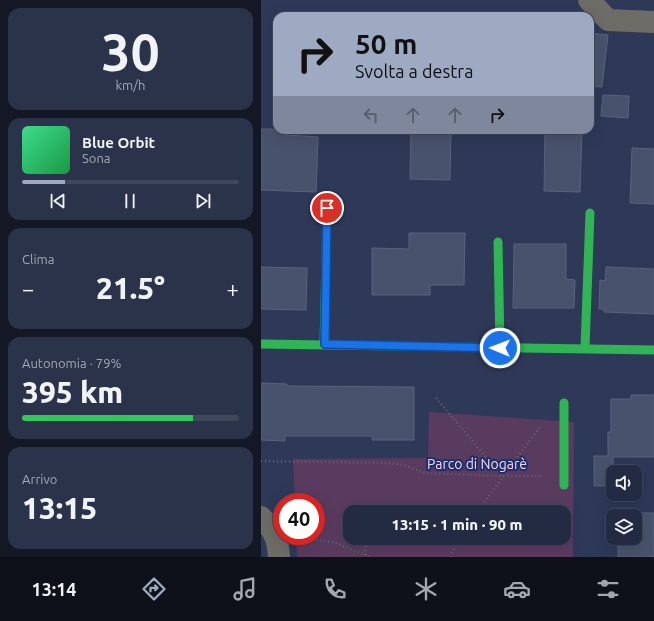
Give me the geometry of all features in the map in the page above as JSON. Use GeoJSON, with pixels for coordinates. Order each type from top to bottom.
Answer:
{"type":"FeatureCollection","features":[{"type":"Feature","properties":{"kind":"street"},"geometry":{"type":"LineString","coordinates":[[589,0],[608,20],[654,22]]}},
{"type":"Feature","properties":{"kind":"street"},"geometry":{"type":"LineString","coordinates":[[325,344],[327,208]]}},
{"type":"Feature","properties":{"kind":"street"},"geometry":{"type":"LineString","coordinates":[[585,348],[590,213]]}},
{"type":"Feature","properties":{"kind":"street"},"geometry":{"type":"LineString","coordinates":[[498,242],[500,348]]}},
{"type":"Feature","properties":{"kind":"street"},"geometry":{"type":"LineString","coordinates":[[261,344],[654,350]]}},
{"type":"Feature","properties":{"kind":"street"},"geometry":{"type":"LineString","coordinates":[[564,480],[565,403]]}},
{"type":"Feature","properties":{"kind":"street"},"geometry":{"type":"LineString","coordinates":[[261,517],[269,525],[278,549]]}},
{"type":"Feature","properties":{"kind":"path"},"geometry":{"type":"LineString","coordinates":[[436,398],[502,476]]}},
{"type":"Feature","properties":{"kind":"path"},"geometry":{"type":"LineString","coordinates":[[482,505],[502,476],[545,421]]}},
{"type":"Feature","properties":{"kind":"path"},"geometry":{"type":"LineString","coordinates":[[261,461],[389,463],[404,465],[425,473],[564,480]]}},
{"type":"Feature","properties":{"kind":"path"},"geometry":{"type":"LineString","coordinates":[[325,542],[337,543],[371,557]]}},
{"type":"Feature","properties":{"kind":"path"},"geometry":{"type":"LineString","coordinates":[[278,549],[298,545]]}},
{"type":"Feature","properties":{"kind":"path"},"geometry":{"type":"LineString","coordinates":[[365,555],[366,545]]}},
{"type":"Feature","properties":{"kind":"path"},"geometry":{"type":"LineString","coordinates":[[450,557],[456,545]]}},
{"type":"Feature","properties":{"kind":"green space","name":"Parco di Nogarè"},"geometry":{"type":"Polygon","coordinates":[[[429,412],[574,422],[573,557],[297,557],[296,545],[325,545],[325,493],[295,493],[293,459],[428,458],[429,412]]]}},
{"type":"Feature","properties":{"kind":"building"},"geometry":{"type":"Polygon","coordinates":[[[594,33],[608,35],[602,87],[594,86],[594,33]]]}},
{"type":"Feature","properties":{"kind":"building"},"geometry":{"type":"Polygon","coordinates":[[[603,95],[629,96],[628,118],[601,116],[603,95]]]}},
{"type":"Feature","properties":{"kind":"building"},"geometry":{"type":"Polygon","coordinates":[[[261,129],[273,129],[273,134],[318,137],[316,192],[261,190],[261,129]]]}},
{"type":"Feature","properties":{"kind":"building"},"geometry":{"type":"Polygon","coordinates":[[[411,134],[451,134],[450,180],[410,179],[411,134]]]}},
{"type":"Feature","properties":{"kind":"building"},"geometry":{"type":"Polygon","coordinates":[[[545,134],[582,134],[580,192],[544,191],[545,134]]]}},
{"type":"Feature","properties":{"kind":"building"},"geometry":{"type":"Polygon","coordinates":[[[632,148],[654,149],[654,204],[630,203],[632,148]]]}},
{"type":"Feature","properties":{"kind":"building"},"geometry":{"type":"Polygon","coordinates":[[[409,233],[465,233],[464,285],[430,285],[430,295],[372,295],[372,248],[409,249],[409,233]]]}},
{"type":"Feature","properties":{"kind":"building"},"geometry":{"type":"Polygon","coordinates":[[[514,244],[566,244],[566,279],[575,280],[574,308],[513,308],[514,244]]]}},
{"type":"Feature","properties":{"kind":"building"},"geometry":{"type":"Polygon","coordinates":[[[261,267],[307,268],[306,310],[261,309],[261,267]]]}},
{"type":"Feature","properties":{"kind":"building"},"geometry":{"type":"Polygon","coordinates":[[[606,267],[654,269],[654,314],[604,312],[604,309],[599,309],[600,280],[605,281],[606,267]]]}},
{"type":"Feature","properties":{"kind":"building"},"geometry":{"type":"Polygon","coordinates":[[[261,383],[287,384],[287,386],[414,387],[414,440],[372,440],[372,436],[285,436],[285,441],[261,440],[261,383]]]}},
{"type":"Feature","properties":{"kind":"building"},"geometry":{"type":"Polygon","coordinates":[[[631,395],[654,395],[654,457],[613,457],[613,465],[606,465],[606,486],[594,486],[594,456],[608,456],[608,432],[611,432],[611,399],[631,399],[631,395]]]}},
{"type":"Feature","properties":{"kind":"building"},"geometry":{"type":"Polygon","coordinates":[[[642,513],[654,513],[654,557],[618,557],[618,545],[642,545],[642,513]]]}},
{"type":"Feature","properties":{"kind":"traffic: fast"},"geometry":{"type":"LineString","coordinates":[[324,344],[327,208]]}},
{"type":"Feature","properties":{"kind":"traffic: fast"},"geometry":{"type":"LineString","coordinates":[[585,348],[590,213]]}},
{"type":"Feature","properties":{"kind":"traffic: fast"},"geometry":{"type":"LineString","coordinates":[[498,242],[500,347]]}},
{"type":"Feature","properties":{"kind":"traffic: fast"},"geometry":{"type":"LineString","coordinates":[[261,344],[654,350]]}},
{"type":"Feature","properties":{"kind":"traffic: fast"},"geometry":{"type":"LineString","coordinates":[[564,403],[564,485]]}},
{"type":"Feature","properties":{"kind":"route"},"geometry":{"type":"LineString","coordinates":[[327,208],[325,344],[500,348]]}}]}
